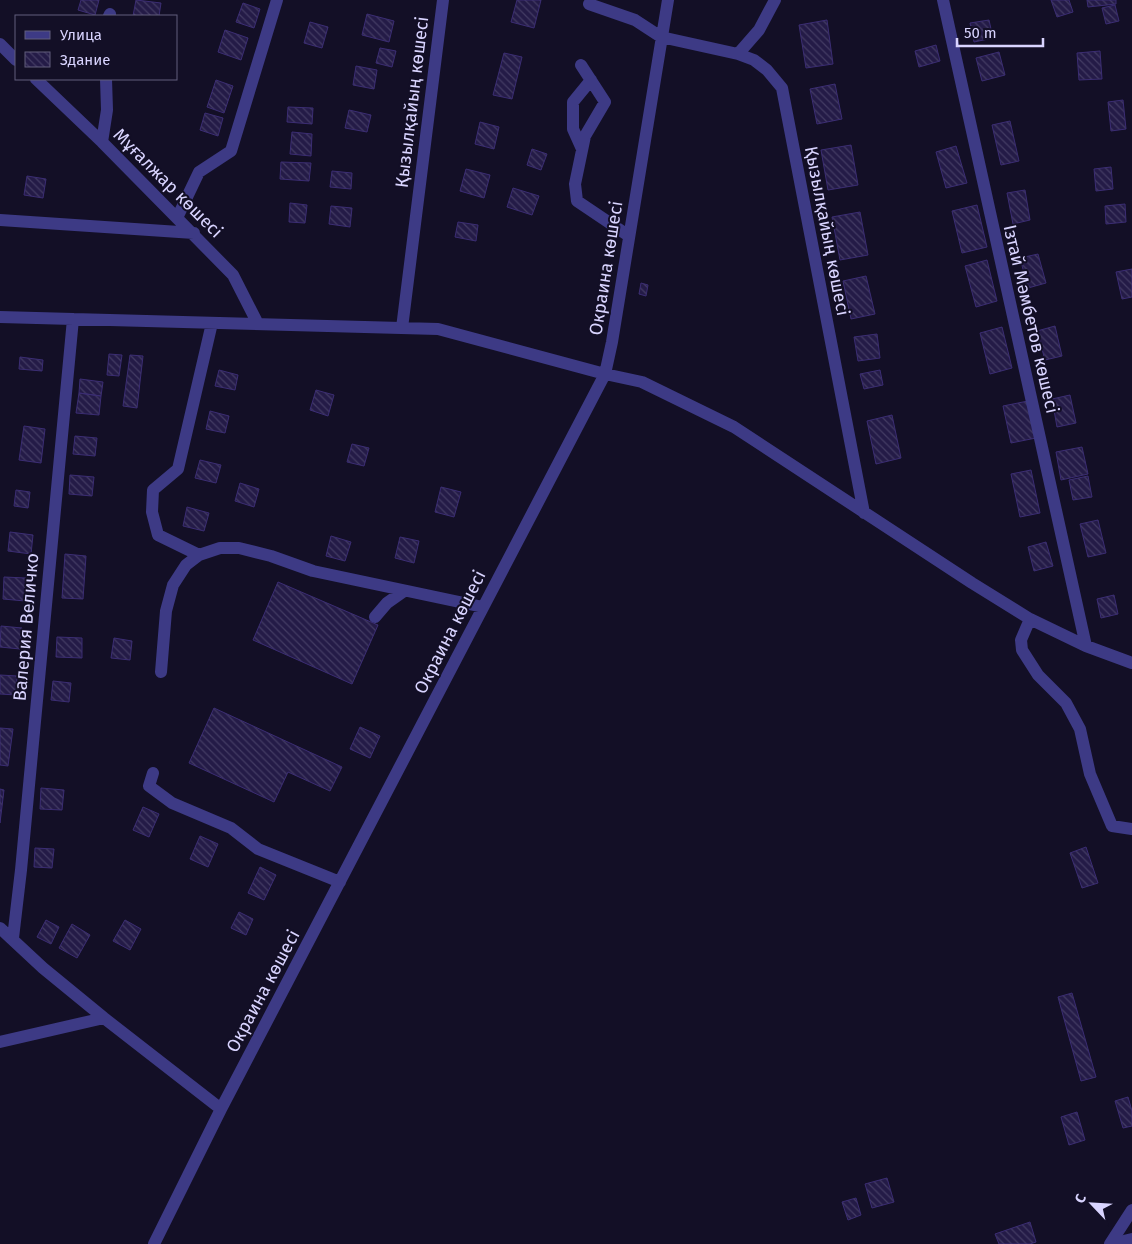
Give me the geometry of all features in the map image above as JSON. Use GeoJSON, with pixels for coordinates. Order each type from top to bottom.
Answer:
{"type":"FeatureCollection","features":[{"type":"Feature","properties":{"kind":"street"},"geometry":{"type":"LineString","coordinates":[[177,218],[199,172],[231,151],[277,0]]}},
{"type":"Feature","properties":{"kind":"street","name":"Қызылқайың көшесі"},"geometry":{"type":"LineString","coordinates":[[402,328],[443,0]]}},
{"type":"Feature","properties":{"kind":"street","name":"Окраина көшесі"},"geometry":{"type":"LineString","coordinates":[[154,1244],[222,1109],[605,374],[612,342],[668,0]]}},
{"type":"Feature","properties":{"kind":"street"},"geometry":{"type":"LineString","coordinates":[[738,54],[759,30],[775,0]]}},
{"type":"Feature","properties":{"kind":"street","name":"Ізтай Мәмбетов көшесі"},"geometry":{"type":"LineString","coordinates":[[943,0],[1086,646]]}},
{"type":"Feature","properties":{"kind":"street"},"geometry":{"type":"LineString","coordinates":[[589,4],[635,20],[661,37]]}},
{"type":"Feature","properties":{"kind":"street","name":"Қызылқайың көшесі"},"geometry":{"type":"LineString","coordinates":[[661,37],[738,54],[754,60],[767,70],[782,88],[864,513]]}},
{"type":"Feature","properties":{"kind":"street"},"geometry":{"type":"LineString","coordinates":[[1,45],[15,59]]}},
{"type":"Feature","properties":{"kind":"street"},"geometry":{"type":"LineString","coordinates":[[581,65],[605,102],[585,136],[575,184],[577,201],[629,236]]}},
{"type":"Feature","properties":{"kind":"street","name":"Мұғалжар көшесі"},"geometry":{"type":"LineString","coordinates":[[37,80],[194,233],[233,275],[258,324]]}},
{"type":"Feature","properties":{"kind":"street"},"geometry":{"type":"LineString","coordinates":[[102,142],[107,110],[106,80]]}},
{"type":"Feature","properties":{"kind":"street"},"geometry":{"type":"LineString","coordinates":[[582,149],[573,129],[573,102],[591,80]]}},
{"type":"Feature","properties":{"kind":"street"},"geometry":{"type":"LineString","coordinates":[[0,220],[194,233]]}},
{"type":"Feature","properties":{"kind":"street"},"geometry":{"type":"LineString","coordinates":[[0,318],[438,329],[605,374],[642,382],[734,427],[1030,619],[1086,646],[1132,662]]}},
{"type":"Feature","properties":{"kind":"street","name":"Валерия Величко"},"geometry":{"type":"LineString","coordinates":[[13,938],[73,319]]}},
{"type":"Feature","properties":{"kind":"street"},"geometry":{"type":"LineString","coordinates":[[199,555],[158,535],[152,512],[154,490],[178,469],[212,323]]}},
{"type":"Feature","properties":{"kind":"street"},"geometry":{"type":"LineString","coordinates":[[161,672],[166,610],[173,585],[186,565],[199,555],[220,548],[239,548],[271,556],[313,571],[483,607]]}},
{"type":"Feature","properties":{"kind":"street"},"geometry":{"type":"LineString","coordinates":[[374,616],[387,602],[404,591]]}},
{"type":"Feature","properties":{"kind":"street"},"geometry":{"type":"LineString","coordinates":[[1030,619],[1021,640],[1022,650],[1038,675],[1066,703],[1080,729],[1090,774],[1112,826],[1132,829]]}},
{"type":"Feature","properties":{"kind":"street"},"geometry":{"type":"LineString","coordinates":[[153,772],[150,786],[172,803],[231,828],[258,849],[340,882]]}},
{"type":"Feature","properties":{"kind":"street"},"geometry":{"type":"LineString","coordinates":[[0,928],[13,938],[43,968],[104,1018],[222,1109]]}},
{"type":"Feature","properties":{"kind":"street"},"geometry":{"type":"LineString","coordinates":[[0,1042],[104,1018]]}},
{"type":"Feature","properties":{"kind":"street"},"geometry":{"type":"LineString","coordinates":[[1111,1244],[1132,1210]]}},
{"type":"Feature","properties":{"kind":"street"},"geometry":{"type":"LineString","coordinates":[[1111,1244],[1132,1239]]}},
{"type":"Feature","properties":{"kind":"building"},"geometry":{"type":"Polygon","coordinates":[[[81,0],[99,0],[95,15],[78,10],[81,0]]]}},
{"type":"Feature","properties":{"kind":"building"},"geometry":{"type":"Polygon","coordinates":[[[136,0],[161,3],[159,15],[133,15],[136,0]]]}},
{"type":"Feature","properties":{"kind":"building"},"geometry":{"type":"Polygon","coordinates":[[[517,0],[541,0],[534,28],[511,22],[517,0]]]}},
{"type":"Feature","properties":{"kind":"building"},"geometry":{"type":"Polygon","coordinates":[[[1051,0],[1069,0],[1073,12],[1057,17],[1051,0]]]}},
{"type":"Feature","properties":{"kind":"building"},"geometry":{"type":"Polygon","coordinates":[[[1087,0],[1116,0],[1116,4],[1088,7],[1087,0]]]}},
{"type":"Feature","properties":{"kind":"building"},"geometry":{"type":"Polygon","coordinates":[[[243,3],[260,9],[254,28],[236,22],[243,3]]]}},
{"type":"Feature","properties":{"kind":"building"},"geometry":{"type":"Polygon","coordinates":[[[1115,5],[1119,21],[1106,24],[1102,8],[1115,5]]]}},
{"type":"Feature","properties":{"kind":"building"},"geometry":{"type":"Polygon","coordinates":[[[367,14],[394,21],[389,42],[362,35],[367,14]]]}},
{"type":"Feature","properties":{"kind":"building"},"geometry":{"type":"Polygon","coordinates":[[[827,20],[833,64],[806,68],[799,25],[827,20]]]}},
{"type":"Feature","properties":{"kind":"building"},"geometry":{"type":"Polygon","coordinates":[[[989,20],[993,38],[974,42],[970,23],[989,20]]]}},
{"type":"Feature","properties":{"kind":"building"},"geometry":{"type":"Polygon","coordinates":[[[310,22],[328,27],[322,48],[304,43],[310,22]]]}},
{"type":"Feature","properties":{"kind":"building"},"geometry":{"type":"Polygon","coordinates":[[[225,30],[248,38],[241,60],[218,52],[225,30]]]}},
{"type":"Feature","properties":{"kind":"building"},"geometry":{"type":"Polygon","coordinates":[[[936,45],[940,61],[919,67],[915,51],[936,45]]]}},
{"type":"Feature","properties":{"kind":"building"},"geometry":{"type":"Polygon","coordinates":[[[380,48],[396,51],[392,67],[376,63],[380,48]]]}},
{"type":"Feature","properties":{"kind":"building"},"geometry":{"type":"Polygon","coordinates":[[[1100,51],[1102,79],[1079,80],[1077,53],[1100,51]]]}},
{"type":"Feature","properties":{"kind":"building"},"geometry":{"type":"Polygon","coordinates":[[[999,52],[1005,75],[982,81],[976,58],[999,52]]]}},
{"type":"Feature","properties":{"kind":"building"},"geometry":{"type":"Polygon","coordinates":[[[504,53],[522,57],[512,99],[493,95],[504,53]]]}},
{"type":"Feature","properties":{"kind":"building"},"geometry":{"type":"Polygon","coordinates":[[[356,66],[377,70],[374,89],[353,85],[356,66]]]}},
{"type":"Feature","properties":{"kind":"building"},"geometry":{"type":"Polygon","coordinates":[[[216,80],[233,86],[224,113],[207,107],[216,80]]]}},
{"type":"Feature","properties":{"kind":"building"},"geometry":{"type":"Polygon","coordinates":[[[835,84],[842,119],[817,124],[810,89],[835,84]]]}},
{"type":"Feature","properties":{"kind":"building"},"geometry":{"type":"Polygon","coordinates":[[[1123,100],[1126,129],[1111,131],[1108,102],[1123,100]]]}},
{"type":"Feature","properties":{"kind":"building"},"geometry":{"type":"Polygon","coordinates":[[[288,107],[313,108],[312,124],[287,122],[288,107]]]}},
{"type":"Feature","properties":{"kind":"building"},"geometry":{"type":"Polygon","coordinates":[[[349,110],[371,115],[367,132],[345,128],[349,110]]]}},
{"type":"Feature","properties":{"kind":"building"},"geometry":{"type":"Polygon","coordinates":[[[205,113],[223,118],[218,136],[200,130],[205,113]]]}},
{"type":"Feature","properties":{"kind":"building"},"geometry":{"type":"Polygon","coordinates":[[[1010,121],[1019,161],[1001,165],[992,125],[1010,121]]]}},
{"type":"Feature","properties":{"kind":"building"},"geometry":{"type":"Polygon","coordinates":[[[480,122],[499,127],[494,149],[475,144],[480,122]]]}},
{"type":"Feature","properties":{"kind":"building"},"geometry":{"type":"Polygon","coordinates":[[[292,132],[312,134],[311,156],[290,154],[292,132]]]}},
{"type":"Feature","properties":{"kind":"building"},"geometry":{"type":"Polygon","coordinates":[[[851,145],[858,185],[828,190],[821,150],[851,145]]]}},
{"type":"Feature","properties":{"kind":"building"},"geometry":{"type":"Polygon","coordinates":[[[956,146],[967,183],[946,188],[936,152],[956,146]]]}},
{"type":"Feature","properties":{"kind":"building"},"geometry":{"type":"Polygon","coordinates":[[[532,149],[547,154],[541,170],[527,165],[532,149]]]}},
{"type":"Feature","properties":{"kind":"building"},"geometry":{"type":"Polygon","coordinates":[[[281,162],[311,163],[309,181],[280,179],[281,162]]]}},
{"type":"Feature","properties":{"kind":"building"},"geometry":{"type":"Polygon","coordinates":[[[1111,167],[1113,189],[1096,191],[1094,169],[1111,167]]]}},
{"type":"Feature","properties":{"kind":"building"},"geometry":{"type":"Polygon","coordinates":[[[466,169],[490,175],[484,198],[460,191],[466,169]]]}},
{"type":"Feature","properties":{"kind":"building"},"geometry":{"type":"Polygon","coordinates":[[[332,171],[352,173],[351,189],[330,187],[332,171]]]}},
{"type":"Feature","properties":{"kind":"building"},"geometry":{"type":"Polygon","coordinates":[[[27,176],[46,179],[43,198],[24,195],[27,176]]]}},
{"type":"Feature","properties":{"kind":"building"},"geometry":{"type":"Polygon","coordinates":[[[513,188],[539,196],[532,215],[507,207],[513,188]]]}},
{"type":"Feature","properties":{"kind":"building"},"geometry":{"type":"Polygon","coordinates":[[[1025,190],[1030,220],[1013,224],[1007,193],[1025,190]]]}},
{"type":"Feature","properties":{"kind":"building"},"geometry":{"type":"Polygon","coordinates":[[[290,203],[307,205],[305,223],[289,222],[290,203]]]}},
{"type":"Feature","properties":{"kind":"building"},"geometry":{"type":"Polygon","coordinates":[[[1125,204],[1126,222],[1106,224],[1105,206],[1125,204]]]}},
{"type":"Feature","properties":{"kind":"building"},"geometry":{"type":"Polygon","coordinates":[[[977,205],[987,247],[962,253],[952,211],[977,205]]]}},
{"type":"Feature","properties":{"kind":"building"},"geometry":{"type":"Polygon","coordinates":[[[331,206],[352,208],[350,227],[329,224],[331,206]]]}},
{"type":"Feature","properties":{"kind":"building"},"geometry":{"type":"Polygon","coordinates":[[[860,212],[868,255],[840,260],[832,217],[860,212]]]}},
{"type":"Feature","properties":{"kind":"building"},"geometry":{"type":"Polygon","coordinates":[[[458,222],[478,225],[476,241],[455,237],[458,222]]]}},
{"type":"Feature","properties":{"kind":"building"},"geometry":{"type":"Polygon","coordinates":[[[1038,254],[1046,283],[1028,288],[1020,258],[1038,254]]]}},
{"type":"Feature","properties":{"kind":"building"},"geometry":{"type":"Polygon","coordinates":[[[987,260],[997,301],[976,307],[965,266],[987,260]]]}},
{"type":"Feature","properties":{"kind":"building"},"geometry":{"type":"Polygon","coordinates":[[[1132,269],[1132,297],[1122,299],[1116,272],[1132,269]]]}},
{"type":"Feature","properties":{"kind":"building"},"geometry":{"type":"Polygon","coordinates":[[[866,276],[875,314],[851,319],[843,281],[866,276]]]}},
{"type":"Feature","properties":{"kind":"building"},"geometry":{"type":"Polygon","coordinates":[[[641,283],[648,285],[646,296],[639,294],[641,283]]]}},
{"type":"Feature","properties":{"kind":"building"},"geometry":{"type":"Polygon","coordinates":[[[1055,326],[1062,356],[1045,360],[1037,331],[1055,326]]]}},
{"type":"Feature","properties":{"kind":"building"},"geometry":{"type":"Polygon","coordinates":[[[1002,327],[1012,368],[990,374],[980,333],[1002,327]]]}},
{"type":"Feature","properties":{"kind":"building"},"geometry":{"type":"Polygon","coordinates":[[[877,334],[880,358],[858,361],[854,337],[877,334]]]}},
{"type":"Feature","properties":{"kind":"building"},"geometry":{"type":"Polygon","coordinates":[[[109,354],[122,355],[119,376],[107,375],[109,354]]]}},
{"type":"Feature","properties":{"kind":"building"},"geometry":{"type":"Polygon","coordinates":[[[130,355],[143,356],[137,408],[123,406],[130,355]]]}},
{"type":"Feature","properties":{"kind":"building"},"geometry":{"type":"Polygon","coordinates":[[[20,357],[43,360],[42,371],[19,369],[20,357]]]}},
{"type":"Feature","properties":{"kind":"building"},"geometry":{"type":"Polygon","coordinates":[[[219,370],[238,375],[235,390],[215,386],[219,370]]]}},
{"type":"Feature","properties":{"kind":"building"},"geometry":{"type":"Polygon","coordinates":[[[880,370],[883,385],[864,389],[860,374],[880,370]]]}},
{"type":"Feature","properties":{"kind":"building"},"geometry":{"type":"Polygon","coordinates":[[[80,379],[103,382],[101,396],[79,393],[80,379]]]}},
{"type":"Feature","properties":{"kind":"building"},"geometry":{"type":"Polygon","coordinates":[[[316,390],[334,395],[328,416],[310,410],[316,390]]]}},
{"type":"Feature","properties":{"kind":"building"},"geometry":{"type":"Polygon","coordinates":[[[79,393],[101,396],[99,415],[76,413],[79,393]]]}},
{"type":"Feature","properties":{"kind":"building"},"geometry":{"type":"Polygon","coordinates":[[[1070,395],[1076,423],[1057,427],[1052,399],[1070,395]]]}},
{"type":"Feature","properties":{"kind":"building"},"geometry":{"type":"Polygon","coordinates":[[[1028,401],[1036,438],[1011,443],[1003,406],[1028,401]]]}},
{"type":"Feature","properties":{"kind":"building"},"geometry":{"type":"Polygon","coordinates":[[[210,411],[229,416],[225,433],[206,429],[210,411]]]}},
{"type":"Feature","properties":{"kind":"building"},"geometry":{"type":"Polygon","coordinates":[[[892,415],[901,458],[876,464],[867,421],[892,415]]]}},
{"type":"Feature","properties":{"kind":"building"},"geometry":{"type":"Polygon","coordinates":[[[24,426],[45,429],[41,463],[19,460],[24,426]]]}},
{"type":"Feature","properties":{"kind":"building"},"geometry":{"type":"Polygon","coordinates":[[[75,436],[97,438],[95,456],[73,454],[75,436]]]}},
{"type":"Feature","properties":{"kind":"building"},"geometry":{"type":"Polygon","coordinates":[[[352,444],[369,448],[364,466],[347,462],[352,444]]]}},
{"type":"Feature","properties":{"kind":"building"},"geometry":{"type":"Polygon","coordinates":[[[1082,447],[1088,474],[1061,480],[1056,452],[1082,447]]]}},
{"type":"Feature","properties":{"kind":"building"},"geometry":{"type":"Polygon","coordinates":[[[200,460],[221,465],[216,483],[195,478],[200,460]]]}},
{"type":"Feature","properties":{"kind":"building"},"geometry":{"type":"Polygon","coordinates":[[[1031,470],[1040,513],[1020,517],[1011,474],[1031,470]]]}},
{"type":"Feature","properties":{"kind":"building"},"geometry":{"type":"Polygon","coordinates":[[[70,475],[94,477],[92,496],[69,494],[70,475]]]}},
{"type":"Feature","properties":{"kind":"building"},"geometry":{"type":"Polygon","coordinates":[[[1088,476],[1092,497],[1073,500],[1069,480],[1088,476]]]}},
{"type":"Feature","properties":{"kind":"building"},"geometry":{"type":"Polygon","coordinates":[[[240,483],[259,489],[254,507],[235,501],[240,483]]]}},
{"type":"Feature","properties":{"kind":"building"},"geometry":{"type":"Polygon","coordinates":[[[441,487],[461,492],[454,517],[435,512],[441,487]]]}},
{"type":"Feature","properties":{"kind":"building"},"geometry":{"type":"Polygon","coordinates":[[[16,490],[30,492],[28,508],[14,506],[16,490]]]}},
{"type":"Feature","properties":{"kind":"building"},"geometry":{"type":"Polygon","coordinates":[[[187,507],[209,513],[204,531],[183,526],[187,507]]]}},
{"type":"Feature","properties":{"kind":"building"},"geometry":{"type":"Polygon","coordinates":[[[1098,520],[1106,553],[1088,557],[1080,524],[1098,520]]]}},
{"type":"Feature","properties":{"kind":"building"},"geometry":{"type":"Polygon","coordinates":[[[10,532],[33,535],[31,554],[8,551],[10,532]]]}},
{"type":"Feature","properties":{"kind":"building"},"geometry":{"type":"Polygon","coordinates":[[[331,536],[351,542],[345,561],[326,556],[331,536]]]}},
{"type":"Feature","properties":{"kind":"building"},"geometry":{"type":"Polygon","coordinates":[[[400,537],[419,541],[414,563],[395,558],[400,537]]]}},
{"type":"Feature","properties":{"kind":"building"},"geometry":{"type":"Polygon","coordinates":[[[1046,542],[1053,566],[1034,571],[1028,547],[1046,542]]]}},
{"type":"Feature","properties":{"kind":"building"},"geometry":{"type":"Polygon","coordinates":[[[65,554],[86,556],[83,599],[62,598],[65,554]]]}},
{"type":"Feature","properties":{"kind":"building"},"geometry":{"type":"Polygon","coordinates":[[[4,577],[26,578],[25,601],[3,599],[4,577]]]}},
{"type":"Feature","properties":{"kind":"building"},"geometry":{"type":"Polygon","coordinates":[[[278,582],[378,625],[352,684],[253,640],[278,582]]]}},
{"type":"Feature","properties":{"kind":"building"},"geometry":{"type":"Polygon","coordinates":[[[1114,595],[1118,614],[1101,618],[1097,599],[1114,595]]]}},
{"type":"Feature","properties":{"kind":"building"},"geometry":{"type":"Polygon","coordinates":[[[1,626],[22,628],[20,649],[0,647],[1,626]]]}},
{"type":"Feature","properties":{"kind":"building"},"geometry":{"type":"Polygon","coordinates":[[[57,637],[82,638],[82,658],[56,657],[57,637]]]}},
{"type":"Feature","properties":{"kind":"building"},"geometry":{"type":"Polygon","coordinates":[[[114,638],[132,641],[130,660],[111,658],[114,638]]]}},
{"type":"Feature","properties":{"kind":"building"},"geometry":{"type":"Polygon","coordinates":[[[0,675],[17,676],[16,695],[0,694],[0,675]]]}},
{"type":"Feature","properties":{"kind":"building"},"geometry":{"type":"Polygon","coordinates":[[[53,681],[71,683],[69,702],[51,700],[53,681]]]}},
{"type":"Feature","properties":{"kind":"building"},"geometry":{"type":"Polygon","coordinates":[[[214,708],[342,767],[330,791],[288,772],[274,802],[189,763],[214,708]]]}},
{"type":"Feature","properties":{"kind":"building"},"geometry":{"type":"Polygon","coordinates":[[[360,727],[380,736],[370,758],[350,749],[360,727]]]}},
{"type":"Feature","properties":{"kind":"building"},"geometry":{"type":"Polygon","coordinates":[[[0,728],[13,729],[8,766],[0,765],[0,728]]]}},
{"type":"Feature","properties":{"kind":"building"},"geometry":{"type":"Polygon","coordinates":[[[41,788],[64,790],[62,810],[40,809],[41,788]]]}},
{"type":"Feature","properties":{"kind":"building"},"geometry":{"type":"Polygon","coordinates":[[[0,789],[4,790],[0,823],[0,789]]]}},
{"type":"Feature","properties":{"kind":"building"},"geometry":{"type":"Polygon","coordinates":[[[143,807],[159,814],[149,837],[133,830],[143,807]]]}},
{"type":"Feature","properties":{"kind":"building"},"geometry":{"type":"Polygon","coordinates":[[[200,836],[218,844],[208,867],[190,859],[200,836]]]}},
{"type":"Feature","properties":{"kind":"building"},"geometry":{"type":"Polygon","coordinates":[[[1086,847],[1098,883],[1082,888],[1070,853],[1086,847]]]}},
{"type":"Feature","properties":{"kind":"building"},"geometry":{"type":"Polygon","coordinates":[[[35,848],[54,849],[52,868],[34,867],[35,848]]]}},
{"type":"Feature","properties":{"kind":"building"},"geometry":{"type":"Polygon","coordinates":[[[260,867],[276,875],[264,900],[248,893],[260,867]]]}},
{"type":"Feature","properties":{"kind":"building"},"geometry":{"type":"Polygon","coordinates":[[[239,912],[253,919],[246,935],[231,928],[239,912]]]}},
{"type":"Feature","properties":{"kind":"building"},"geometry":{"type":"Polygon","coordinates":[[[46,920],[59,927],[51,944],[37,937],[46,920]]]}},
{"type":"Feature","properties":{"kind":"building"},"geometry":{"type":"Polygon","coordinates":[[[125,920],[141,929],[130,950],[113,941],[125,920]]]}},
{"type":"Feature","properties":{"kind":"building"},"geometry":{"type":"Polygon","coordinates":[[[72,924],[90,935],[77,958],[59,948],[72,924]]]}},
{"type":"Feature","properties":{"kind":"building"},"geometry":{"type":"Polygon","coordinates":[[[1072,993],[1096,1077],[1081,1081],[1058,997],[1072,993]]]}},
{"type":"Feature","properties":{"kind":"building"},"geometry":{"type":"Polygon","coordinates":[[[1128,1097],[1132,1111],[1132,1126],[1123,1128],[1115,1101],[1128,1097]]]}},
{"type":"Feature","properties":{"kind":"building"},"geometry":{"type":"Polygon","coordinates":[[[1077,1112],[1085,1140],[1069,1145],[1061,1117],[1077,1112]]]}},
{"type":"Feature","properties":{"kind":"building"},"geometry":{"type":"Polygon","coordinates":[[[887,1178],[894,1202],[872,1208],[865,1184],[887,1178]]]}},
{"type":"Feature","properties":{"kind":"building"},"geometry":{"type":"Polygon","coordinates":[[[856,1198],[861,1215],[848,1220],[842,1202],[856,1198]]]}},
{"type":"Feature","properties":{"kind":"building"},"geometry":{"type":"Polygon","coordinates":[[[1030,1222],[1036,1242],[1030,1244],[999,1244],[995,1234],[1030,1222]]]}}]}
